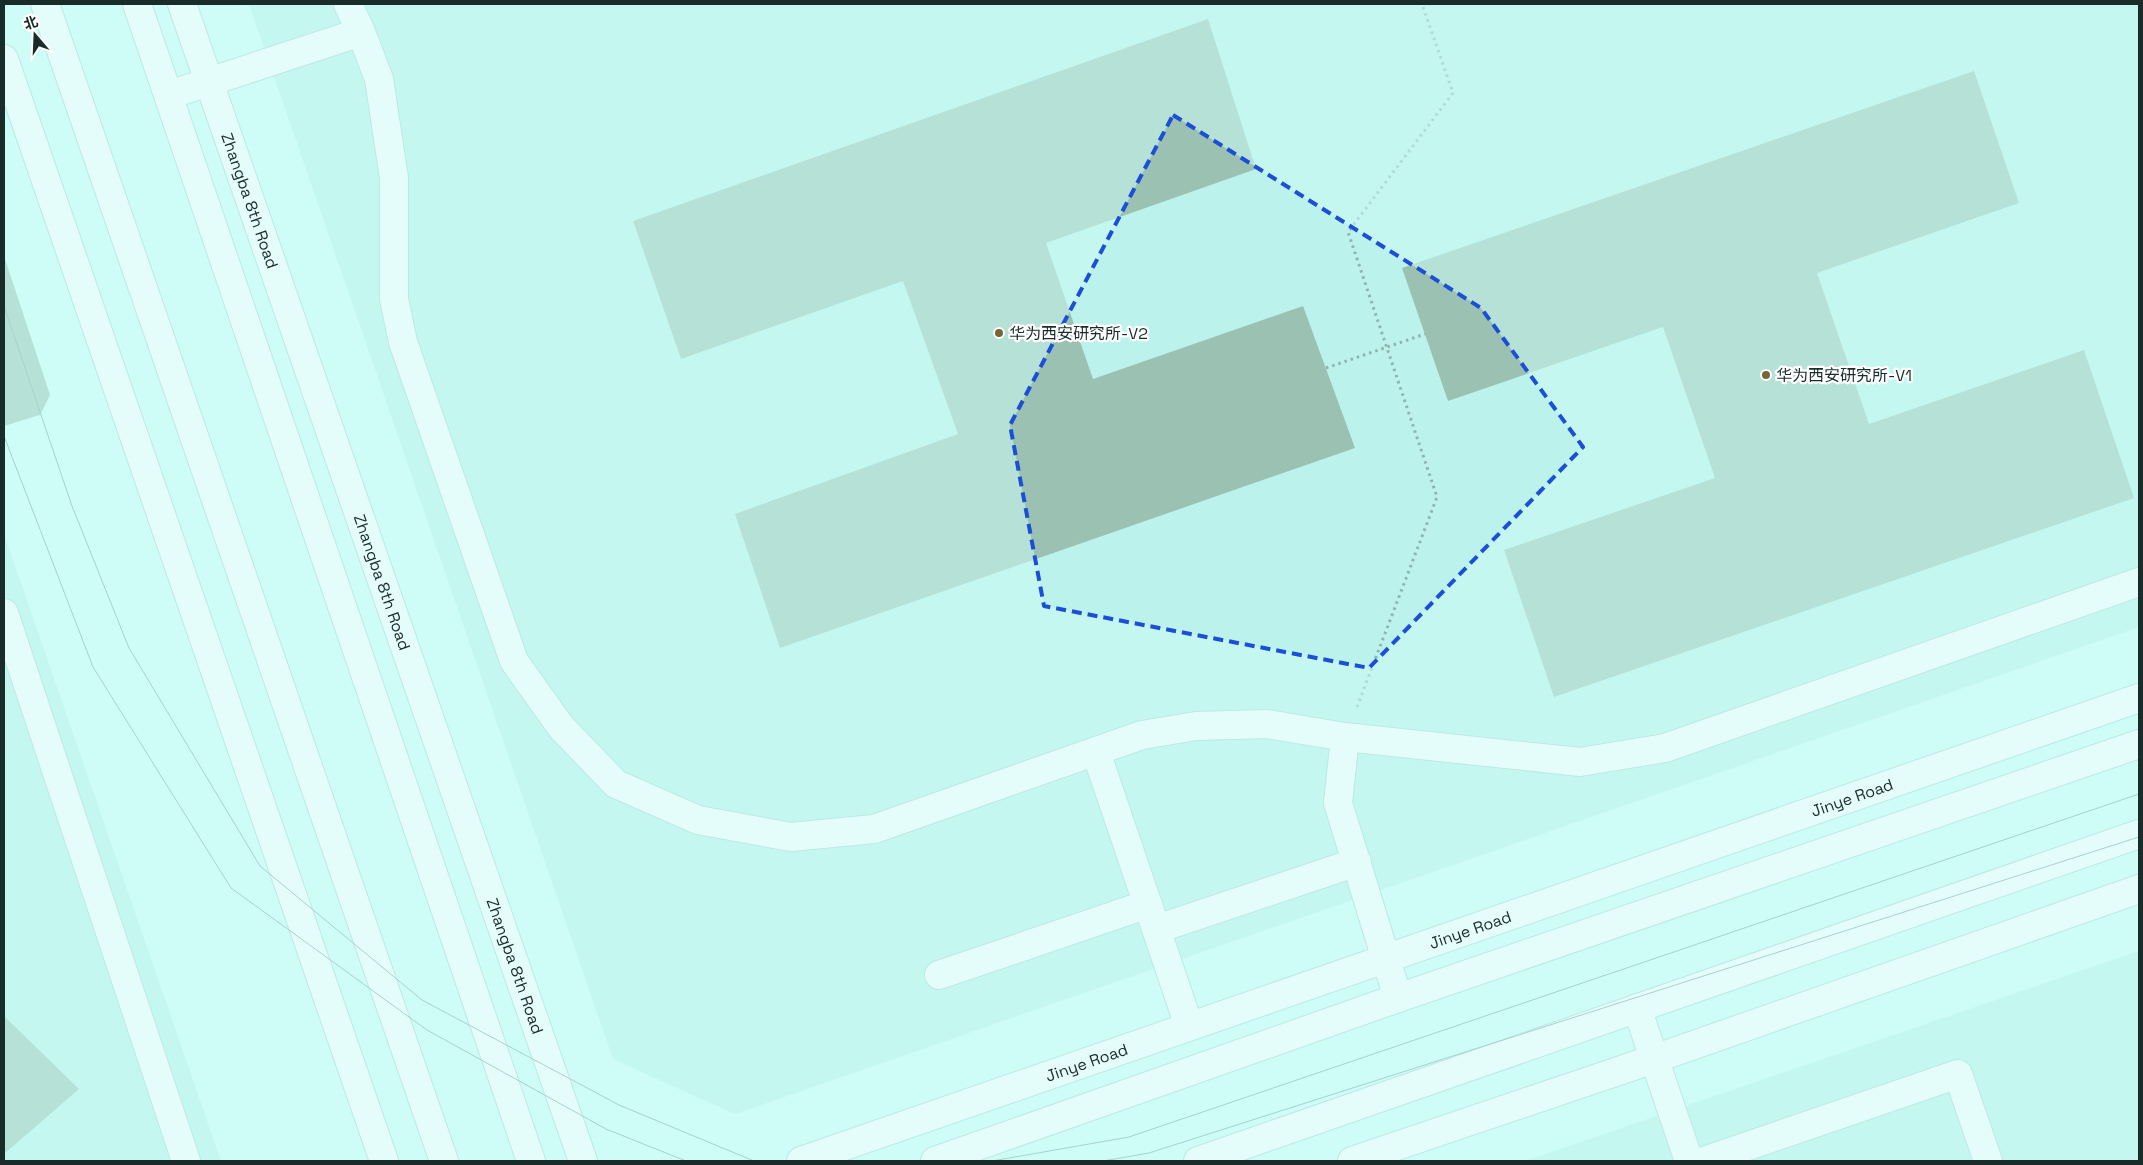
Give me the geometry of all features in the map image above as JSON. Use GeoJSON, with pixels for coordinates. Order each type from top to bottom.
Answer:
{"type":"FeatureCollection","features":[{"type":"Feature","properties":{"kind":"street"},"geometry":{"type":"LineString","coordinates":[[45,4],[444,1161]]}},
{"type":"Feature","properties":{"kind":"street"},"geometry":{"type":"LineString","coordinates":[[137,4],[531,1161]]}},
{"type":"Feature","properties":{"kind":"street","name":"Zhangba 8th Road"},"geometry":{"type":"LineString","coordinates":[[182,4],[583,1161]]}},
{"type":"Feature","properties":{"kind":"street"},"geometry":{"type":"LineString","coordinates":[[348,4],[379,79],[394,178],[394,299],[403,342],[514,661],[561,727],[616,784],[698,820],[791,837],[874,829],[1142,735],[1196,726],[1267,724],[1346,737],[1580,762],[1665,748],[2139,582]]}},
{"type":"Feature","properties":{"kind":"street"},"geometry":{"type":"LineString","coordinates":[[169,95],[361,32]]}},
{"type":"Feature","properties":{"kind":"street"},"geometry":{"type":"LineString","coordinates":[[4,59],[384,1161]]}},
{"type":"Feature","properties":{"kind":"street"},"geometry":{"type":"LineString","coordinates":[[5,623],[186,1161]]}},
{"type":"Feature","properties":{"kind":"street","name":"Jinye Road"},"geometry":{"type":"LineString","coordinates":[[801,1161],[2139,698]]}},
{"type":"Feature","properties":{"kind":"street"},"geometry":{"type":"LineString","coordinates":[[1346,737],[1338,803],[1398,998]]}},
{"type":"Feature","properties":{"kind":"street"},"geometry":{"type":"LineString","coordinates":[[935,1161],[1398,998],[2139,744]]}},
{"type":"Feature","properties":{"kind":"street"},"geometry":{"type":"LineString","coordinates":[[1096,752],[1189,1026]]}},
{"type":"Feature","properties":{"kind":"street"},"geometry":{"type":"LineString","coordinates":[[1198,1161],[2139,834]]}},
{"type":"Feature","properties":{"kind":"street"},"geometry":{"type":"LineString","coordinates":[[939,975],[1357,862]]}},
{"type":"Feature","properties":{"kind":"street"},"geometry":{"type":"LineString","coordinates":[[1352,1161],[1654,1059],[2139,888]]}},
{"type":"Feature","properties":{"kind":"street"},"geometry":{"type":"LineString","coordinates":[[1637,1008],[1689,1161]]}},
{"type":"Feature","properties":{"kind":"street"},"geometry":{"type":"LineString","coordinates":[[1704,1161],[1958,1074],[1988,1161]]}},
{"type":"Feature","properties":{"kind":"path"},"geometry":{"type":"LineString","coordinates":[[1346,737],[1437,497],[1348,232],[1454,93],[1422,4]]}},
{"type":"Feature","properties":{"kind":"path"},"geometry":{"type":"LineString","coordinates":[[1326,368],[1425,334]]}},
{"type":"Feature","properties":{"kind":"highlighted area"},"geometry":{"type":"Polygon","coordinates":[[[1173,115],[1481,308],[1583,447],[1369,668],[1044,606],[1010,425],[1173,115]]]}},
{"type":"Feature","properties":{"kind":"shaded area"},"geometry":{"type":"Polygon","coordinates":[[[249,4],[2139,4],[2139,627],[735,1114],[613,1059],[249,4]]]}},
{"type":"Feature","properties":{"kind":"shaded area"},"geometry":{"type":"Polygon","coordinates":[[[4,534],[221,1161],[4,1161],[4,534]]]}},
{"type":"Feature","properties":{"kind":"shaded area"},"geometry":{"type":"Polygon","coordinates":[[[2139,951],[2139,1161],[1525,1161],[2139,951]]]}},
{"type":"Feature","properties":{"kind":"building","name":"华为西安研究所-V2"},"geometry":{"type":"Polygon","coordinates":[[[1208,19],[1256,169],[1046,243],[1093,379],[1303,306],[1355,448],[780,648],[735,514],[958,434],[903,281],[681,359],[633,221],[1208,19]]]}},
{"type":"Feature","properties":{"kind":"building","name":"华为西安研究所-V1"},"geometry":{"type":"Polygon","coordinates":[[[1974,71],[2019,203],[1817,273],[1869,424],[2084,350],[2134,498],[1554,697],[1504,550],[1715,478],[1663,327],[1448,401],[1402,268],[1974,71]]]}},
{"type":"Feature","properties":{"kind":"building"},"geometry":{"type":"Polygon","coordinates":[[[4,256],[50,395],[40,415],[4,426],[4,256]]]}},
{"type":"Feature","properties":{"kind":"building"},"geometry":{"type":"Polygon","coordinates":[[[4,1016],[79,1089],[4,1154],[4,1016]]]}},
{"type":"Feature","properties":{"kind":"tram line"},"geometry":{"type":"LineString","coordinates":[[4,306],[72,506],[129,648],[260,866],[422,1000],[619,1105],[754,1161]]}},
{"type":"Feature","properties":{"kind":"tram line"},"geometry":{"type":"LineString","coordinates":[[4,436],[93,667],[231,888],[427,1030],[606,1129],[686,1161]]}},
{"type":"Feature","properties":{"kind":"tram line"},"geometry":{"type":"LineString","coordinates":[[992,1161],[1129,1137],[2139,794]]}},
{"type":"Feature","properties":{"kind":"tram line"},"geometry":{"type":"LineString","coordinates":[[1103,1161],[1149,1153],[2139,837]]}},
{"type":"Feature","properties":{"kind":"place","name":"华为西安研究所-V2"},"geometry":{"type":"Point","coordinates":[999,333]}},
{"type":"Feature","properties":{"kind":"place","name":"华为西安研究所-V1"},"geometry":{"type":"Point","coordinates":[1766,375]}}]}
